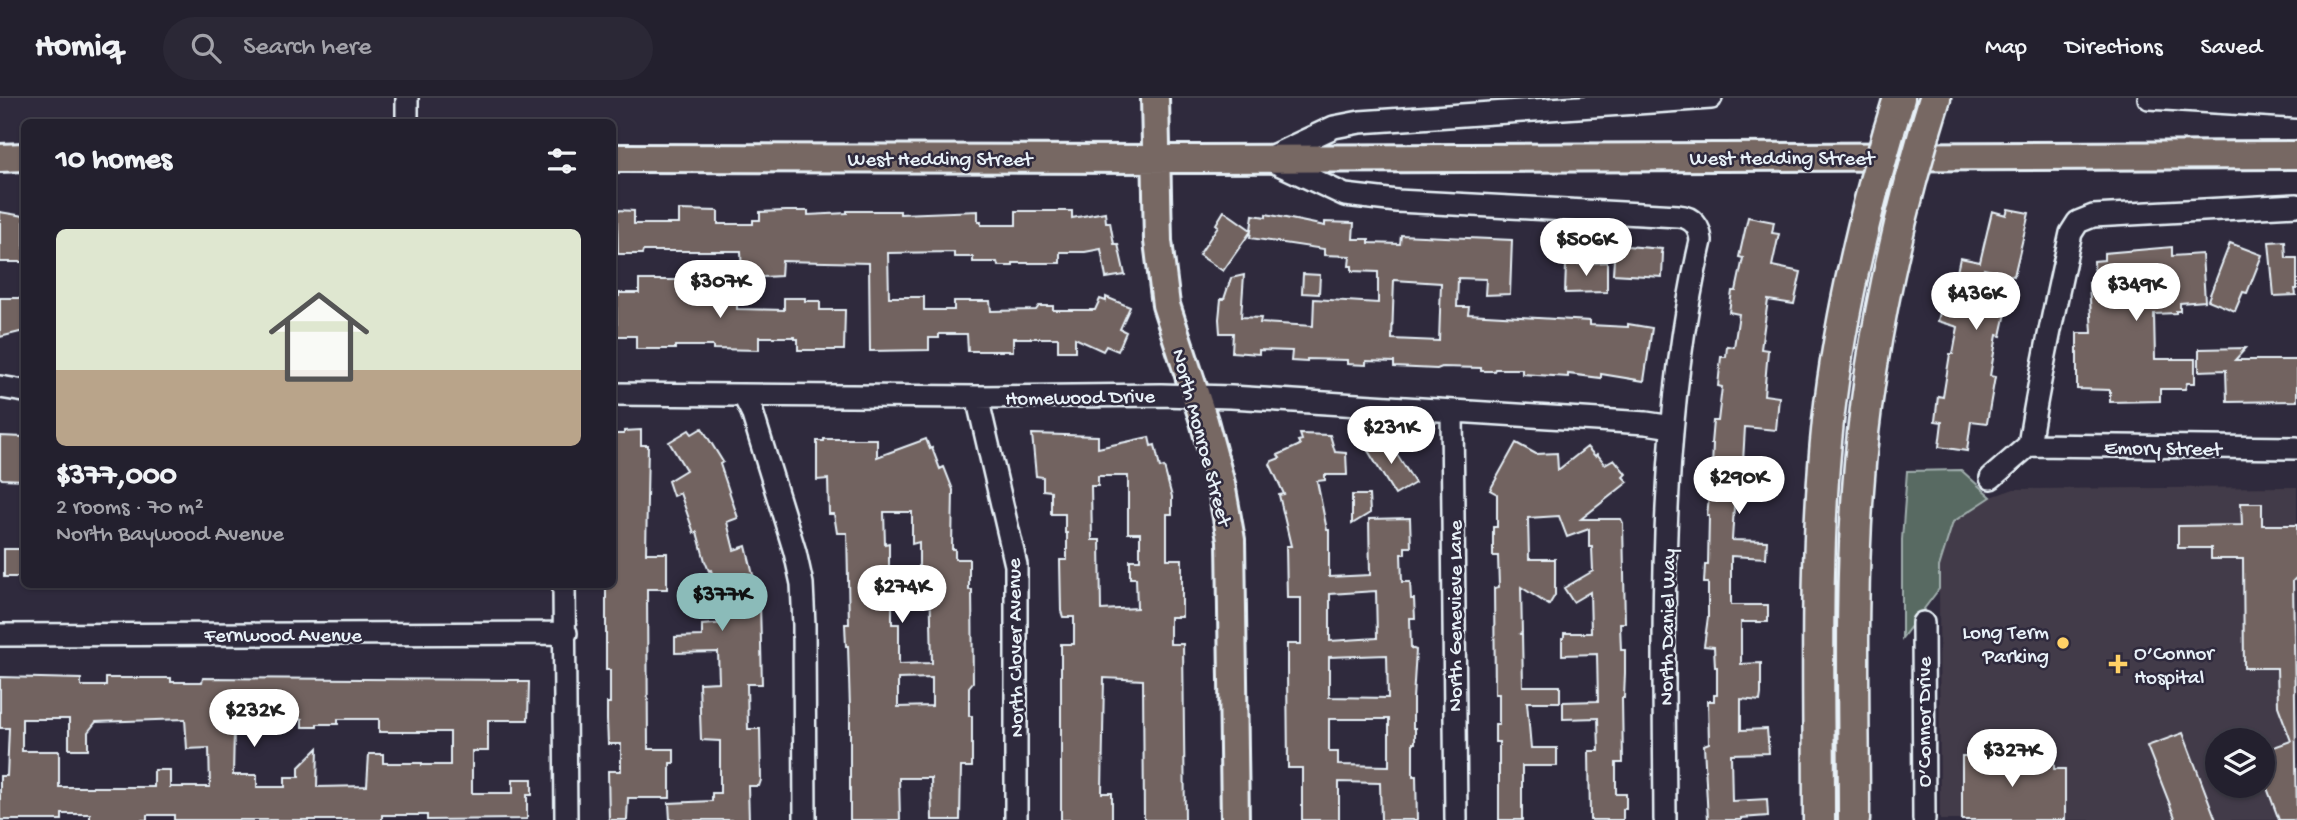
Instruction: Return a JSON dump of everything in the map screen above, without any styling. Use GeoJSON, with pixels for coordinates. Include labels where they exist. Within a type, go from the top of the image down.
{"type":"FeatureCollection","features":[{"type":"Feature","properties":{"kind":"highway"},"geometry":{"type":"LineString","coordinates":[[1819,820],[1819,590],[1828,423],[1837,349],[1849,284],[1899,98]]}},
{"type":"Feature","properties":{"kind":"highway"},"geometry":{"type":"LineString","coordinates":[[1854,820],[1854,592],[1864,419],[1882,303],[1911,181],[1935,98]]}},
{"type":"Feature","properties":{"kind":"main road","name":"North Monroe Street"},"geometry":{"type":"LineString","coordinates":[[1155,98],[1158,241],[1166,305],[1220,484],[1231,540],[1235,820]]}},
{"type":"Feature","properties":{"kind":"main road","name":"West Hedding Street"},"geometry":{"type":"LineString","coordinates":[[616,158],[1267,159],[2297,155]]}},
{"type":"Feature","properties":{"kind":"main road"},"geometry":{"type":"LineString","coordinates":[[0,158],[21,157]]}},
{"type":"Feature","properties":{"kind":"street"},"geometry":{"type":"LineString","coordinates":[[407,98],[407,119]]}},
{"type":"Feature","properties":{"kind":"street","name":"West Hedding Street"},"geometry":{"type":"LineString","coordinates":[[1267,159],[1334,127],[1360,122],[1712,98]]}},
{"type":"Feature","properties":{"kind":"street"},"geometry":{"type":"LineString","coordinates":[[2150,98],[2297,107]]}},
{"type":"Feature","properties":{"kind":"street","name":"West Hedding Street"},"geometry":{"type":"LineString","coordinates":[[1267,159],[1345,195],[1396,201],[1684,216],[1698,227]]}},
{"type":"Feature","properties":{"kind":"street"},"geometry":{"type":"LineString","coordinates":[[1991,478],[2029,445],[2040,377],[2071,233],[2077,222],[2093,216],[2297,205]]}},
{"type":"Feature","properties":{"kind":"street","name":"North Daniel Way"},"geometry":{"type":"LineString","coordinates":[[1665,820],[1664,584],[1672,427],[1683,338],[1702,241],[1698,227]]}},
{"type":"Feature","properties":{"kind":"street"},"geometry":{"type":"LineString","coordinates":[[0,387],[21,390]]}},
{"type":"Feature","properties":{"kind":"street","name":"Homewood Drive"},"geometry":{"type":"LineString","coordinates":[[616,394],[976,397],[1158,395],[1646,423],[1672,427]]}},
{"type":"Feature","properties":{"kind":"street"},"geometry":{"type":"LineString","coordinates":[[744,396],[752,412],[795,552],[802,584],[805,820]]}},
{"type":"Feature","properties":{"kind":"street","name":"North Clover Avenue"},"geometry":{"type":"LineString","coordinates":[[976,397],[1016,565],[1016,820]]}},
{"type":"Feature","properties":{"kind":"street","name":"North Genevieve Lane"},"geometry":{"type":"LineString","coordinates":[[1452,411],[1456,820]]}},
{"type":"Feature","properties":{"kind":"street","name":"Emory Street"},"geometry":{"type":"LineString","coordinates":[[2029,445],[2297,448]]}},
{"type":"Feature","properties":{"kind":"street"},"geometry":{"type":"LineString","coordinates":[[564,588],[566,820]]}},
{"type":"Feature","properties":{"kind":"street","name":"O’Connor Drive"},"geometry":{"type":"LineString","coordinates":[[1923,623],[1924,820]]}},
{"type":"Feature","properties":{"kind":"street","name":"Fernwood Avenue"},"geometry":{"type":"LineString","coordinates":[[0,635],[566,633]]}},
{"type":"Feature","properties":{"kind":"shaded area","name":"O’Connor Hospital"},"geometry":{"type":"Polygon","coordinates":[[[2297,487],[2297,820],[1940,820],[1939,567],[1953,522],[1991,497],[2014,489],[2297,487]]]}},
{"type":"Feature","properties":{"kind":"green space"},"geometry":{"type":"Polygon","coordinates":[[[1961,470],[1991,497],[1953,522],[1939,567],[1939,589],[1902,638],[1902,540],[1907,471],[1961,470]]]}},
{"type":"Feature","properties":{"kind":"building"},"geometry":{"type":"Polygon","coordinates":[[[2008,209],[2029,213],[2014,276],[1984,269],[1978,299],[1986,309],[2006,313],[2001,336],[1997,335],[1990,376],[1995,377],[1987,423],[1971,421],[1967,451],[1939,447],[1942,422],[1935,421],[1938,396],[1943,397],[1950,354],[1953,354],[1958,327],[1938,321],[1942,304],[1950,305],[1960,258],[1980,262],[1992,211],[2006,215],[2008,209]]]}},
{"type":"Feature","properties":{"kind":"building"},"geometry":{"type":"Polygon","coordinates":[[[617,210],[634,211],[634,224],[679,224],[679,210],[718,211],[718,224],[753,224],[753,220],[760,220],[760,212],[786,211],[808,211],[808,215],[847,211],[900,211],[900,214],[978,211],[978,222],[981,222],[981,225],[1016,225],[1016,211],[1072,211],[1072,218],[1105,212],[1106,222],[1110,222],[1114,244],[1118,244],[1125,275],[1106,278],[1101,249],[1060,252],[1060,263],[1013,263],[1013,266],[998,266],[997,262],[973,262],[973,257],[954,257],[954,252],[888,253],[889,297],[924,297],[924,310],[954,310],[954,301],[990,301],[991,311],[1036,310],[1039,306],[1053,306],[1053,310],[1095,310],[1100,299],[1106,301],[1106,297],[1130,307],[1120,329],[1126,332],[1118,351],[1106,346],[1103,351],[1075,338],[1075,351],[1058,351],[1058,338],[1013,338],[1013,351],[968,351],[967,334],[939,334],[939,338],[929,338],[929,350],[870,351],[869,263],[782,261],[781,276],[742,278],[741,251],[643,251],[642,254],[618,254],[617,210]]]}},
{"type":"Feature","properties":{"kind":"building"},"geometry":{"type":"Polygon","coordinates":[[[1224,211],[1251,230],[1253,215],[1266,217],[1266,214],[1325,226],[1325,222],[1354,223],[1353,239],[1369,239],[1369,243],[1400,244],[1401,235],[1512,240],[1510,294],[1485,295],[1486,279],[1458,278],[1457,307],[1469,307],[1468,314],[1590,321],[1590,325],[1628,327],[1628,324],[1652,328],[1644,381],[1601,374],[1601,378],[1568,374],[1568,377],[1522,374],[1522,369],[1481,371],[1481,368],[1394,367],[1394,362],[1366,361],[1366,365],[1347,364],[1347,360],[1291,361],[1292,351],[1259,350],[1259,354],[1232,352],[1233,333],[1220,333],[1219,319],[1221,299],[1224,299],[1231,278],[1244,275],[1241,317],[1261,318],[1260,323],[1313,326],[1314,299],[1378,303],[1378,272],[1352,271],[1352,266],[1349,266],[1350,256],[1324,255],[1324,249],[1250,238],[1251,231],[1223,271],[1199,255],[1218,226],[1216,224],[1224,211]],[[1394,280],[1392,339],[1439,341],[1441,283],[1394,280]]]}},
{"type":"Feature","properties":{"kind":"building"},"geometry":{"type":"Polygon","coordinates":[[[0,212],[21,216],[21,262],[0,262],[0,212]]]}},
{"type":"Feature","properties":{"kind":"building"},"geometry":{"type":"Polygon","coordinates":[[[1748,217],[1774,222],[1772,233],[1779,234],[1772,266],[1801,272],[1794,304],[1768,300],[1761,349],[1768,350],[1764,395],[1779,397],[1776,430],[1745,427],[1743,462],[1747,462],[1746,476],[1767,477],[1765,494],[1735,491],[1732,540],[1767,541],[1766,558],[1731,556],[1731,605],[1768,605],[1768,622],[1741,622],[1741,664],[1761,663],[1761,694],[1760,701],[1741,699],[1741,730],[1767,729],[1769,753],[1731,754],[1732,801],[1767,799],[1768,816],[1741,820],[1708,820],[1704,745],[1709,743],[1708,701],[1714,701],[1714,695],[1717,695],[1714,647],[1704,646],[1708,617],[1708,583],[1704,583],[1705,565],[1708,565],[1707,516],[1712,468],[1711,444],[1713,421],[1718,421],[1722,387],[1718,386],[1721,357],[1726,357],[1727,346],[1734,347],[1739,314],[1729,312],[1732,291],[1736,291],[1743,258],[1739,257],[1748,217]]]}},
{"type":"Feature","properties":{"kind":"building"},"geometry":{"type":"Polygon","coordinates":[[[2285,241],[2286,258],[2297,258],[2296,295],[2274,296],[2269,242],[2285,241]]]}},
{"type":"Feature","properties":{"kind":"building"},"geometry":{"type":"Polygon","coordinates":[[[2230,243],[2262,255],[2247,293],[2243,292],[2235,311],[2208,300],[2230,243]]]}},
{"type":"Feature","properties":{"kind":"building"},"geometry":{"type":"Polygon","coordinates":[[[1615,245],[1662,249],[1662,277],[1613,274],[1615,245]]]}},
{"type":"Feature","properties":{"kind":"building"},"geometry":{"type":"Polygon","coordinates":[[[2172,247],[2172,256],[2202,254],[2205,301],[2180,303],[2180,311],[2176,313],[2154,314],[2155,359],[2195,359],[2195,383],[2187,383],[2185,389],[2160,389],[2160,401],[2110,402],[2110,390],[2077,389],[2077,333],[2092,333],[2089,283],[2095,283],[2094,261],[2104,260],[2104,253],[2172,247]]]}},
{"type":"Feature","properties":{"kind":"building"},"geometry":{"type":"Polygon","coordinates":[[[1607,262],[1607,292],[1565,293],[1566,265],[1607,262]]]}},
{"type":"Feature","properties":{"kind":"building"},"geometry":{"type":"Polygon","coordinates":[[[1303,274],[1320,275],[1319,294],[1302,293],[1303,274]]]}},
{"type":"Feature","properties":{"kind":"building"},"geometry":{"type":"Polygon","coordinates":[[[639,280],[697,283],[697,293],[737,293],[737,309],[784,310],[784,298],[820,301],[820,310],[845,310],[844,350],[798,350],[798,339],[794,337],[759,337],[759,350],[713,349],[713,346],[636,349],[636,336],[617,336],[616,296],[619,296],[619,293],[639,293],[639,280]]]}},
{"type":"Feature","properties":{"kind":"building"},"geometry":{"type":"Polygon","coordinates":[[[0,298],[21,298],[21,332],[0,337],[0,298]]]}},
{"type":"Feature","properties":{"kind":"building"},"geometry":{"type":"Polygon","coordinates":[[[2246,348],[2235,360],[2297,360],[2297,401],[2227,402],[2226,370],[2199,371],[2199,349],[2246,348]]]}},
{"type":"Feature","properties":{"kind":"building"},"geometry":{"type":"Polygon","coordinates":[[[702,428],[723,462],[720,464],[738,518],[727,522],[734,550],[746,546],[760,604],[762,684],[747,684],[748,729],[760,729],[761,780],[759,786],[748,786],[749,820],[670,820],[669,803],[712,801],[712,793],[720,793],[720,741],[701,740],[699,683],[719,682],[718,652],[675,653],[675,637],[702,636],[702,625],[726,623],[697,532],[694,533],[680,493],[673,496],[668,481],[686,470],[669,442],[689,430],[692,434],[702,428]]]}},
{"type":"Feature","properties":{"kind":"building"},"geometry":{"type":"Polygon","coordinates":[[[641,430],[641,445],[648,445],[646,553],[667,553],[667,589],[647,589],[648,749],[674,749],[674,763],[670,763],[670,798],[628,798],[627,820],[609,820],[608,771],[621,771],[621,744],[608,744],[607,703],[610,703],[610,670],[606,670],[606,588],[616,588],[616,434],[624,434],[624,431],[641,430]]]}},
{"type":"Feature","properties":{"kind":"building"},"geometry":{"type":"Polygon","coordinates":[[[1032,434],[1098,436],[1098,448],[1149,437],[1151,446],[1155,445],[1160,468],[1164,467],[1172,497],[1172,514],[1167,514],[1167,559],[1182,559],[1182,617],[1170,617],[1170,644],[1183,644],[1185,820],[1144,820],[1143,680],[1104,678],[1102,793],[1112,793],[1112,820],[1061,820],[1061,644],[1074,644],[1074,617],[1063,617],[1061,611],[1060,560],[1067,560],[1065,514],[1051,514],[1051,491],[1043,490],[1043,477],[1036,476],[1032,434]],[[1098,476],[1098,486],[1091,486],[1092,540],[1100,540],[1101,610],[1137,608],[1136,578],[1130,578],[1130,560],[1140,560],[1140,533],[1128,533],[1128,476],[1098,476]]]}},
{"type":"Feature","properties":{"kind":"building"},"geometry":{"type":"Polygon","coordinates":[[[1300,434],[1330,435],[1335,452],[1346,453],[1347,475],[1325,475],[1325,480],[1317,481],[1329,530],[1329,577],[1370,575],[1369,519],[1410,518],[1411,547],[1405,547],[1405,554],[1401,554],[1402,582],[1410,582],[1411,599],[1414,599],[1415,618],[1410,618],[1411,648],[1416,650],[1413,776],[1416,776],[1417,820],[1381,820],[1380,783],[1339,782],[1339,820],[1302,820],[1302,768],[1288,768],[1287,668],[1287,644],[1301,644],[1301,598],[1287,598],[1286,546],[1291,546],[1279,495],[1284,494],[1270,464],[1280,458],[1278,455],[1300,445],[1298,441],[1302,440],[1300,434]],[[1376,591],[1330,594],[1330,641],[1377,638],[1376,591]],[[1387,655],[1329,657],[1329,697],[1388,698],[1387,655]],[[1329,719],[1329,752],[1338,752],[1338,765],[1389,766],[1389,719],[1329,719]]]}},
{"type":"Feature","properties":{"kind":"building"},"geometry":{"type":"Polygon","coordinates":[[[0,436],[21,437],[21,480],[0,477],[0,436]]]}},
{"type":"Feature","properties":{"kind":"building"},"geometry":{"type":"Polygon","coordinates":[[[1386,437],[1415,483],[1395,495],[1367,449],[1386,437]]]}},
{"type":"Feature","properties":{"kind":"building"},"geometry":{"type":"Polygon","coordinates":[[[877,439],[877,457],[926,439],[940,469],[944,467],[953,490],[952,549],[955,549],[955,559],[969,559],[969,590],[972,590],[973,682],[969,687],[969,716],[972,716],[972,767],[961,767],[960,820],[932,820],[931,778],[899,778],[900,820],[850,820],[850,709],[845,624],[849,624],[847,533],[837,533],[834,514],[829,514],[828,479],[817,480],[817,441],[877,439]],[[884,512],[885,544],[889,543],[892,624],[899,624],[899,664],[932,663],[930,576],[919,574],[919,542],[912,544],[912,512],[884,512]],[[932,678],[898,679],[898,707],[932,706],[932,678]]]}},
{"type":"Feature","properties":{"kind":"building"},"geometry":{"type":"Polygon","coordinates":[[[1516,443],[1536,454],[1557,453],[1558,470],[1587,447],[1605,464],[1614,459],[1626,474],[1623,477],[1628,482],[1581,519],[1621,519],[1623,523],[1625,623],[1620,623],[1621,650],[1625,650],[1622,698],[1623,763],[1616,763],[1616,794],[1626,794],[1623,820],[1590,820],[1589,751],[1599,751],[1598,718],[1563,719],[1563,702],[1598,701],[1597,654],[1562,655],[1564,633],[1591,633],[1590,592],[1573,602],[1564,588],[1593,571],[1589,529],[1567,537],[1559,516],[1528,518],[1529,559],[1555,559],[1555,595],[1549,605],[1521,587],[1522,633],[1519,634],[1522,634],[1523,686],[1560,686],[1560,702],[1527,702],[1531,748],[1557,748],[1557,766],[1522,766],[1522,820],[1499,820],[1499,742],[1495,742],[1495,724],[1499,724],[1499,694],[1495,694],[1494,588],[1499,587],[1498,556],[1493,556],[1493,527],[1497,527],[1497,494],[1490,490],[1516,443]]]}},
{"type":"Feature","properties":{"kind":"building"},"geometry":{"type":"Polygon","coordinates":[[[1352,495],[1369,495],[1370,513],[1352,524],[1352,495]]]}},
{"type":"Feature","properties":{"kind":"building"},"geometry":{"type":"Polygon","coordinates":[[[2241,503],[2262,503],[2262,525],[2297,525],[2297,577],[2293,581],[2297,820],[2279,820],[2271,798],[2275,798],[2275,747],[2291,741],[2278,706],[2277,668],[2244,668],[2243,559],[2211,559],[2211,548],[2178,548],[2178,526],[2242,525],[2241,503]]]}},
{"type":"Feature","properties":{"kind":"building"},"geometry":{"type":"Polygon","coordinates":[[[4,549],[21,549],[21,577],[4,577],[4,549]]]}},
{"type":"Feature","properties":{"kind":"building"},"geometry":{"type":"Polygon","coordinates":[[[0,677],[81,679],[81,686],[106,686],[106,678],[171,678],[171,682],[202,682],[203,678],[519,680],[529,682],[528,720],[488,720],[488,751],[472,751],[472,793],[513,793],[513,779],[532,779],[532,795],[527,795],[527,819],[427,820],[427,815],[382,815],[382,820],[174,820],[174,815],[147,815],[147,820],[90,820],[90,814],[62,814],[62,820],[0,820],[0,776],[7,776],[9,728],[0,728],[0,677]],[[22,719],[22,751],[59,751],[59,787],[154,787],[154,770],[170,770],[170,787],[210,787],[209,748],[187,749],[185,719],[96,722],[88,732],[88,749],[69,749],[69,719],[22,719]],[[274,719],[274,730],[234,730],[233,775],[257,775],[257,787],[285,787],[285,777],[299,777],[299,767],[318,748],[317,787],[367,786],[369,754],[383,754],[383,763],[450,765],[450,732],[379,732],[379,719],[338,719],[338,724],[302,727],[302,719],[274,719]]]}},
{"type":"Feature","properties":{"kind":"building"},"geometry":{"type":"Polygon","coordinates":[[[2183,733],[2205,791],[2205,798],[2208,798],[2216,820],[2176,820],[2147,746],[2183,733]]]}},
{"type":"Feature","properties":{"kind":"building"},"geometry":{"type":"Polygon","coordinates":[[[1962,756],[2054,756],[2054,769],[2065,769],[2065,820],[1962,820],[1962,756]]]}},
{"type":"Feature","properties":{"kind":"place","name":"Long Term Parking"},"geometry":{"type":"Point","coordinates":[2063,643]}},
{"type":"Feature","properties":{"kind":"place","name":"O’Connor Hospital"},"geometry":{"type":"Point","coordinates":[2118,664]}}]}
